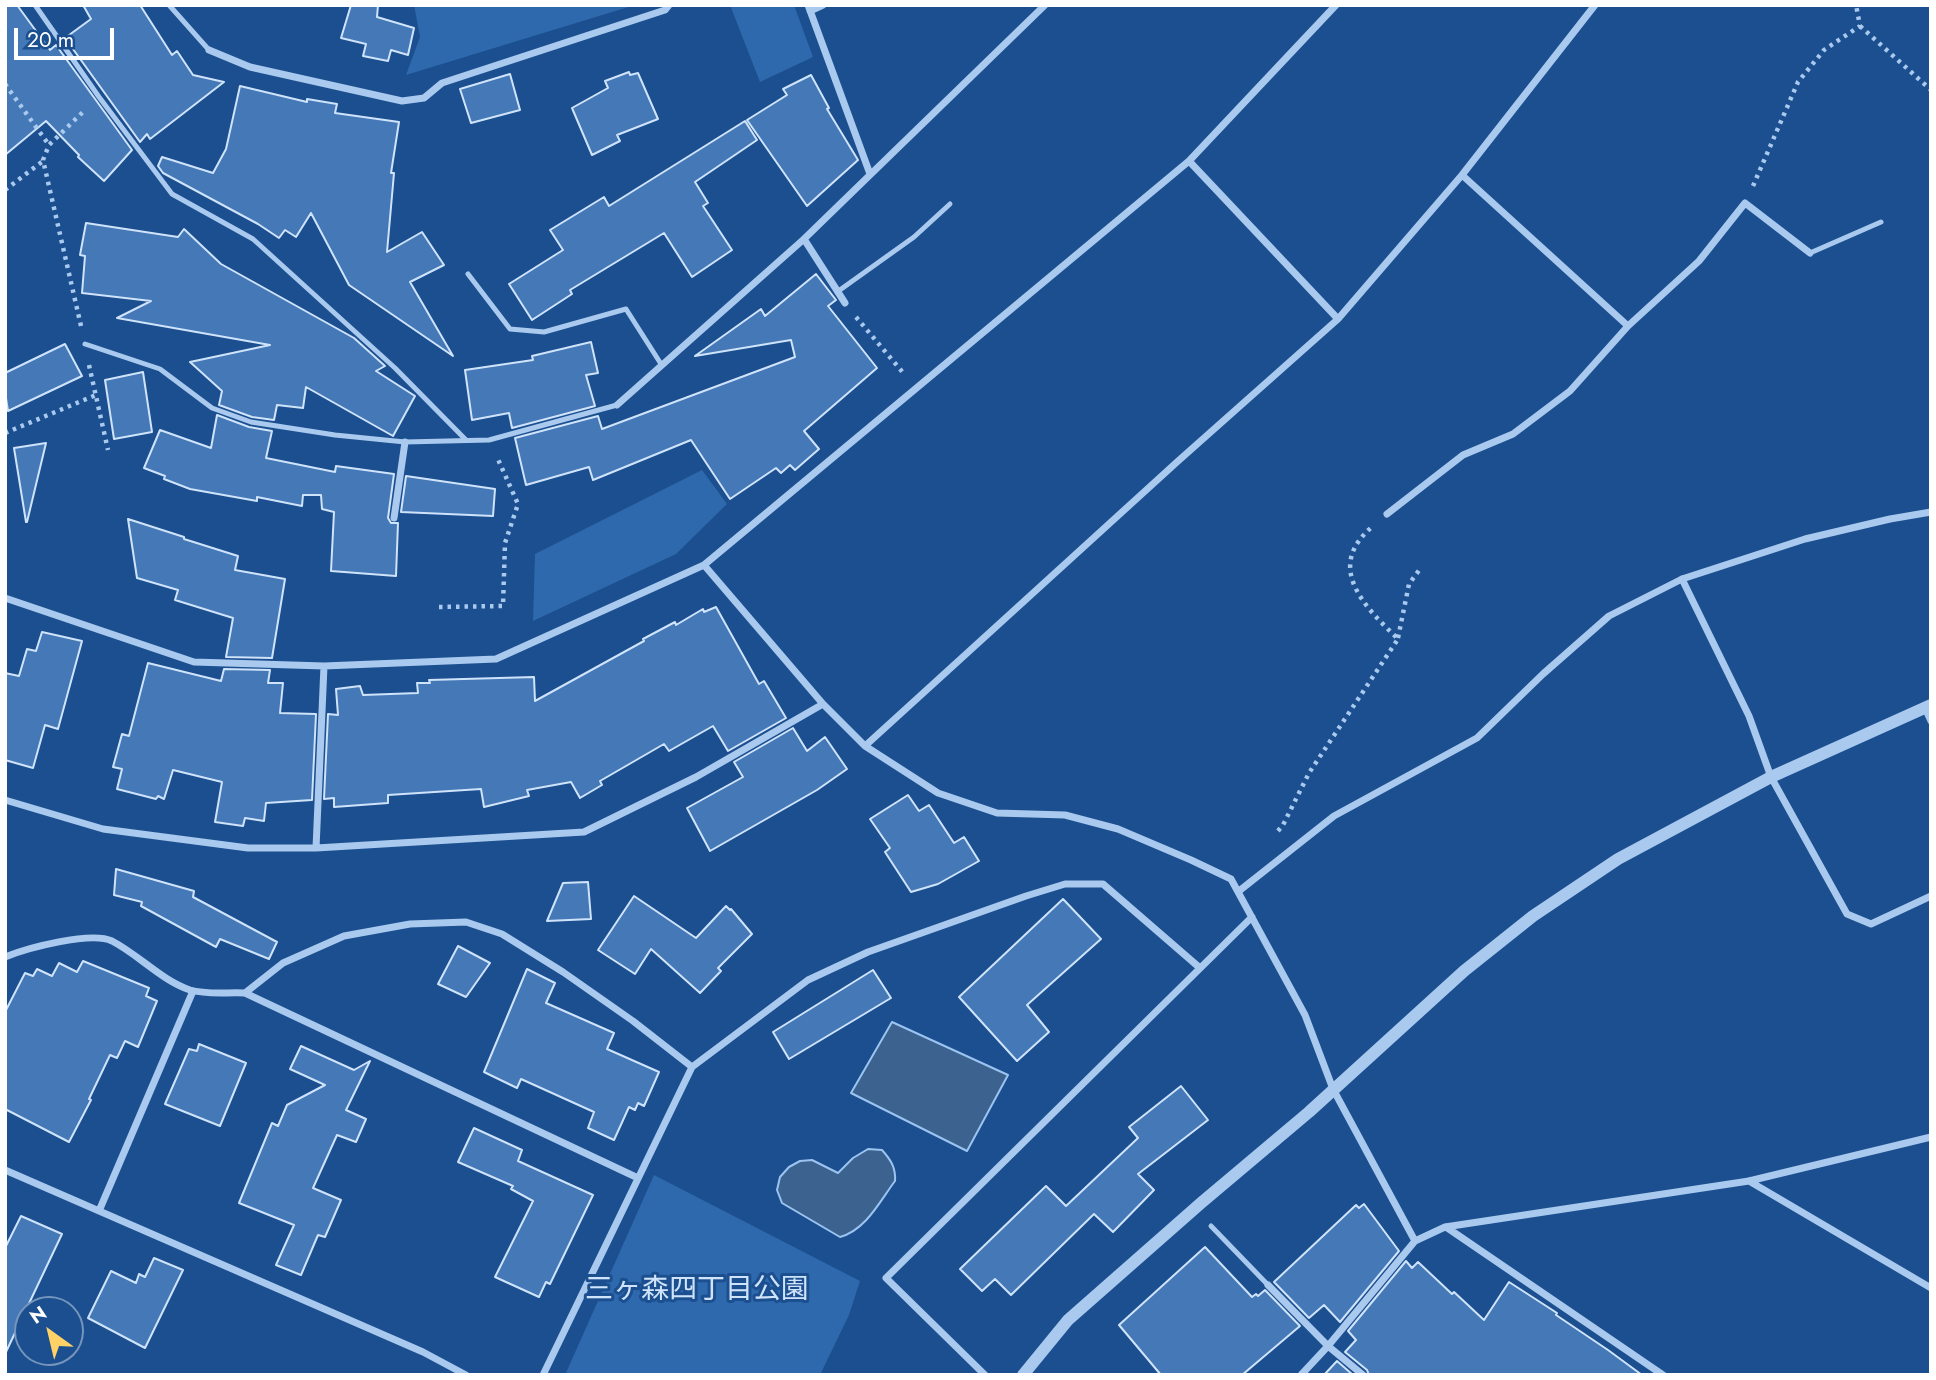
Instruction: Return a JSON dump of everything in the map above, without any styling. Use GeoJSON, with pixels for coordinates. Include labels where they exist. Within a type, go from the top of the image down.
{"type":"FeatureCollection","features":[{"type":"Feature","properties":{"kind":"street"},"geometry":{"type":"LineString","coordinates":[[209,50],[250,66],[402,102],[424,98],[442,83],[665,10],[669,5]]}},
{"type":"Feature","properties":{"kind":"street"},"geometry":{"type":"LineString","coordinates":[[823,5],[809,8],[870,174]]}},
{"type":"Feature","properties":{"kind":"street"},"geometry":{"type":"LineString","coordinates":[[617,405],[804,239],[1045,5]]}},
{"type":"Feature","properties":{"kind":"street"},"geometry":{"type":"LineString","coordinates":[[5,598],[194,662],[324,666],[496,659],[704,565],[1189,161],[1336,5]]}},
{"type":"Feature","properties":{"kind":"street"},"geometry":{"type":"LineString","coordinates":[[865,746],[1338,319],[1462,175],[1595,5]]}},
{"type":"Feature","properties":{"kind":"street"},"geometry":{"type":"LineString","coordinates":[[1189,161],[1338,319]]}},
{"type":"Feature","properties":{"kind":"street"},"geometry":{"type":"LineString","coordinates":[[1462,175],[1628,326]]}},
{"type":"Feature","properties":{"kind":"street"},"geometry":{"type":"LineString","coordinates":[[1387,514],[1463,455],[1513,434],[1570,391],[1628,326],[1699,261],[1745,203],[1810,253]]}},
{"type":"Feature","properties":{"kind":"street"},"geometry":{"type":"LineString","coordinates":[[804,239],[845,303]]}},
{"type":"Feature","properties":{"kind":"street"},"geometry":{"type":"LineString","coordinates":[[394,518],[405,442]]}},
{"type":"Feature","properties":{"kind":"street"},"geometry":{"type":"LineString","coordinates":[[1238,891],[1334,816],[1477,738],[1543,674],[1609,616],[1682,579],[1805,539],[1931,512]]}},
{"type":"Feature","properties":{"kind":"street"},"geometry":{"type":"LineString","coordinates":[[704,565],[822,704],[865,746],[938,793],[997,813],[1065,815],[1118,830],[1231,879],[1305,1015],[1333,1089],[1415,1241]]}},
{"type":"Feature","properties":{"kind":"street"},"geometry":{"type":"LineString","coordinates":[[1682,579],[1749,716],[1771,777],[1847,914],[1871,925],[1931,896]]}},
{"type":"Feature","properties":{"kind":"street"},"geometry":{"type":"LineString","coordinates":[[316,848],[324,666]]}},
{"type":"Feature","properties":{"kind":"street"},"geometry":{"type":"LineString","coordinates":[[5,800],[103,829],[248,848],[316,848],[584,832],[696,777],[822,704]]}},
{"type":"Feature","properties":{"kind":"street"},"geometry":{"type":"LineString","coordinates":[[1023,1375],[1068,1320],[1200,1203],[1309,1112],[1464,971],[1533,916],[1618,859],[1771,777],[1928,707],[1931,720]]}},
{"type":"Feature","properties":{"kind":"street"},"geometry":{"type":"LineString","coordinates":[[543,1375],[692,1066],[808,980],[868,952],[1065,884],[1103,884],[1200,968]]}},
{"type":"Feature","properties":{"kind":"street"},"geometry":{"type":"LineString","coordinates":[[985,1375],[886,1278],[1252,917]]}},
{"type":"Feature","properties":{"kind":"street"},"geometry":{"type":"LineString","coordinates":[[245,993],[282,963],[344,936],[410,924],[466,922],[502,934],[563,972],[692,1066]]}},
{"type":"Feature","properties":{"kind":"street"},"geometry":{"type":"LineString","coordinates":[[5,957],[27,948],[78,939],[109,940],[174,983],[193,991],[245,993],[638,1178]]}},
{"type":"Feature","properties":{"kind":"street"},"geometry":{"type":"LineString","coordinates":[[99,1211],[193,991]]}},
{"type":"Feature","properties":{"kind":"street"},"geometry":{"type":"LineString","coordinates":[[1301,1375],[1415,1241],[1446,1227],[1749,1181],[1931,1136]]}},
{"type":"Feature","properties":{"kind":"street"},"geometry":{"type":"LineString","coordinates":[[5,1170],[423,1352],[466,1375]]}},
{"type":"Feature","properties":{"kind":"street"},"geometry":{"type":"LineString","coordinates":[[1749,1181],[1931,1288]]}},
{"type":"Feature","properties":{"kind":"street"},"geometry":{"type":"LineString","coordinates":[[1446,1227],[1663,1375]]}},
{"type":"Feature","properties":{"kind":"street"},"geometry":{"type":"LineString","coordinates":[[1268,1285],[1328,1346],[1363,1375]]}},
{"type":"Feature","properties":{"kind":"lane"},"geometry":{"type":"LineString","coordinates":[[35,5],[99,97],[172,194],[253,239],[395,368],[466,440]]}},
{"type":"Feature","properties":{"kind":"lane"},"geometry":{"type":"LineString","coordinates":[[169,5],[209,50]]}},
{"type":"Feature","properties":{"kind":"lane"},"geometry":{"type":"LineString","coordinates":[[837,292],[914,237],[950,204]]}},
{"type":"Feature","properties":{"kind":"lane"},"geometry":{"type":"LineString","coordinates":[[1810,253],[1881,222]]}},
{"type":"Feature","properties":{"kind":"lane"},"geometry":{"type":"LineString","coordinates":[[468,274],[510,329],[544,332],[626,309],[661,364]]}},
{"type":"Feature","properties":{"kind":"lane"},"geometry":{"type":"LineString","coordinates":[[85,344],[160,369],[212,408],[251,422],[335,435],[405,442],[489,440],[617,405]]}},
{"type":"Feature","properties":{"kind":"lane"},"geometry":{"type":"LineString","coordinates":[[1211,1226],[1268,1285]]}},
{"type":"Feature","properties":{"kind":"path"},"geometry":{"type":"LineString","coordinates":[[1856,5],[1860,26],[1931,90]]}},
{"type":"Feature","properties":{"kind":"path"},"geometry":{"type":"LineString","coordinates":[[1745,203],[1798,82],[1824,50],[1860,26]]}},
{"type":"Feature","properties":{"kind":"path"},"geometry":{"type":"LineString","coordinates":[[5,84],[49,145]]}},
{"type":"Feature","properties":{"kind":"path"},"geometry":{"type":"LineString","coordinates":[[5,190],[43,160],[49,145],[99,97]]}},
{"type":"Feature","properties":{"kind":"path"},"geometry":{"type":"LineString","coordinates":[[43,160],[108,450]]}},
{"type":"Feature","properties":{"kind":"path"},"geometry":{"type":"LineString","coordinates":[[845,303],[916,389]]}},
{"type":"Feature","properties":{"kind":"path"},"geometry":{"type":"LineString","coordinates":[[5,433],[96,395]]}},
{"type":"Feature","properties":{"kind":"path"},"geometry":{"type":"LineString","coordinates":[[439,607],[503,606],[505,543],[517,504],[489,440]]}},
{"type":"Feature","properties":{"kind":"path"},"geometry":{"type":"LineString","coordinates":[[1387,514],[1361,536],[1350,560],[1352,582],[1370,612],[1398,639]]}},
{"type":"Feature","properties":{"kind":"path"},"geometry":{"type":"LineString","coordinates":[[1275,834],[1283,825],[1309,773],[1398,639],[1409,584],[1420,569]]}},
{"type":"Feature","properties":{"kind":"green space"},"geometry":{"type":"Polygon","coordinates":[[[414,5],[635,5],[406,75],[420,37],[414,5]]]}},
{"type":"Feature","properties":{"kind":"green space"},"geometry":{"type":"Polygon","coordinates":[[[730,5],[794,5],[813,57],[760,82],[730,5]]]}},
{"type":"Feature","properties":{"kind":"green space"},"geometry":{"type":"Polygon","coordinates":[[[702,470],[727,504],[676,554],[533,621],[535,554],[702,470]]]}},
{"type":"Feature","properties":{"kind":"green space","name":"三ヶ森四丁目公園"},"geometry":{"type":"Polygon","coordinates":[[[654,1175],[860,1281],[849,1315],[820,1375],[565,1375],[654,1175]]]}},
{"type":"Feature","properties":{"kind":"shaded area"},"geometry":{"type":"Polygon","coordinates":[[[892,1022],[1008,1075],[967,1151],[851,1093],[892,1022]]]}},
{"type":"Feature","properties":{"kind":"shaded area"},"geometry":{"type":"Polygon","coordinates":[[[868,1149],[882,1150],[894,1168],[895,1181],[872,1214],[857,1228],[840,1237],[782,1203],[777,1190],[780,1177],[789,1167],[800,1161],[812,1160],[838,1173],[853,1158],[868,1149]]]}},
{"type":"Feature","properties":{"kind":"building"},"geometry":{"type":"Polygon","coordinates":[[[5,5],[17,5],[50,50],[56,45],[132,150],[104,181],[46,121],[5,155],[5,5]]]}},
{"type":"Feature","properties":{"kind":"building"},"geometry":{"type":"Polygon","coordinates":[[[83,5],[140,5],[172,55],[177,51],[193,75],[224,82],[150,139],[147,134],[140,142],[65,38],[91,19],[83,5]]]}},
{"type":"Feature","properties":{"kind":"building"},"geometry":{"type":"Polygon","coordinates":[[[351,5],[378,5],[377,17],[414,28],[408,55],[391,50],[388,61],[363,56],[366,44],[341,38],[351,5]]]}},
{"type":"Feature","properties":{"kind":"building"},"geometry":{"type":"Polygon","coordinates":[[[629,72],[630,75],[638,73],[658,119],[617,135],[620,141],[592,155],[572,108],[608,88],[605,81],[629,72]]]}},
{"type":"Feature","properties":{"kind":"building"},"geometry":{"type":"Polygon","coordinates":[[[510,74],[520,110],[471,123],[460,89],[510,74]]]}},
{"type":"Feature","properties":{"kind":"building"},"geometry":{"type":"Polygon","coordinates":[[[811,75],[829,108],[827,109],[858,160],[807,206],[747,120],[787,95],[783,89],[811,75]]]}},
{"type":"Feature","properties":{"kind":"building"},"geometry":{"type":"Polygon","coordinates":[[[240,86],[307,102],[307,99],[337,104],[335,113],[399,122],[391,173],[394,173],[387,252],[422,232],[444,265],[410,282],[453,356],[349,285],[311,213],[296,237],[285,230],[279,238],[163,173],[158,166],[162,157],[213,173],[226,149],[240,86]]]}},
{"type":"Feature","properties":{"kind":"building"},"geometry":{"type":"Polygon","coordinates":[[[745,121],[757,140],[695,182],[708,203],[703,206],[732,250],[692,277],[664,233],[570,290],[572,294],[532,320],[509,284],[563,250],[550,230],[604,197],[609,206],[745,121]]]}},
{"type":"Feature","properties":{"kind":"building"},"geometry":{"type":"Polygon","coordinates":[[[86,223],[178,237],[184,229],[221,264],[354,338],[385,366],[376,371],[415,396],[393,436],[306,387],[303,408],[277,405],[274,420],[252,417],[219,405],[222,391],[190,362],[270,345],[117,318],[151,301],[82,293],[85,256],[80,255],[86,223]]]}},
{"type":"Feature","properties":{"kind":"building"},"geometry":{"type":"Polygon","coordinates":[[[816,274],[836,300],[828,306],[877,368],[804,431],[819,449],[795,470],[790,465],[781,473],[776,468],[730,499],[691,440],[593,480],[589,467],[526,485],[515,438],[598,416],[602,429],[795,357],[791,340],[695,356],[761,309],[765,316],[816,274]]]}},
{"type":"Feature","properties":{"kind":"building"},"geometry":{"type":"Polygon","coordinates":[[[591,342],[598,373],[586,375],[595,406],[512,428],[509,413],[472,420],[465,370],[533,360],[532,356],[591,342]]]}},
{"type":"Feature","properties":{"kind":"building"},"geometry":{"type":"Polygon","coordinates":[[[65,344],[82,376],[8,411],[5,373],[65,344]]]}},
{"type":"Feature","properties":{"kind":"building"},"geometry":{"type":"Polygon","coordinates":[[[143,372],[152,432],[114,439],[105,380],[143,372]]]}},
{"type":"Feature","properties":{"kind":"building"},"geometry":{"type":"Polygon","coordinates":[[[217,415],[249,427],[272,431],[266,458],[335,472],[336,466],[394,474],[388,518],[391,523],[398,523],[396,576],[331,571],[334,512],[322,509],[321,495],[303,495],[302,506],[257,497],[257,501],[190,489],[144,468],[160,430],[211,448],[217,415]]]}},
{"type":"Feature","properties":{"kind":"building"},"geometry":{"type":"Polygon","coordinates":[[[46,443],[27,522],[26,522],[14,448],[46,443]]]}},
{"type":"Feature","properties":{"kind":"building"},"geometry":{"type":"Polygon","coordinates":[[[406,476],[495,489],[493,516],[401,512],[406,476]]]}},
{"type":"Feature","properties":{"kind":"building"},"geometry":{"type":"Polygon","coordinates":[[[128,519],[238,556],[235,570],[285,579],[272,658],[226,657],[233,618],[175,600],[178,590],[137,578],[128,519]]]}},
{"type":"Feature","properties":{"kind":"building"},"geometry":{"type":"Polygon","coordinates":[[[716,607],[759,684],[764,681],[786,718],[728,751],[713,726],[669,751],[664,744],[600,781],[602,785],[580,798],[571,782],[527,790],[529,796],[484,807],[481,789],[388,795],[388,803],[334,807],[334,798],[324,799],[328,714],[338,715],[336,689],[360,686],[363,695],[418,693],[417,683],[430,683],[429,680],[534,677],[535,701],[675,622],[676,625],[703,609],[704,612],[716,607]]]}},
{"type":"Feature","properties":{"kind":"building"},"geometry":{"type":"Polygon","coordinates":[[[42,632],[82,641],[58,729],[45,725],[33,768],[5,760],[5,673],[19,676],[27,649],[36,651],[42,632]]]}},
{"type":"Feature","properties":{"kind":"building"},"geometry":{"type":"Polygon","coordinates":[[[148,663],[221,681],[224,669],[270,670],[268,683],[283,683],[280,713],[316,714],[312,800],[266,803],[264,821],[245,818],[243,826],[215,822],[222,782],[173,770],[164,799],[117,789],[122,769],[113,767],[122,734],[129,736],[148,663]]]}},
{"type":"Feature","properties":{"kind":"building"},"geometry":{"type":"Polygon","coordinates":[[[793,728],[807,751],[825,737],[847,769],[817,790],[710,851],[687,808],[743,777],[734,762],[793,728]]]}},
{"type":"Feature","properties":{"kind":"building"},"geometry":{"type":"Polygon","coordinates":[[[908,795],[919,811],[929,805],[954,843],[964,837],[979,861],[938,884],[911,892],[885,852],[890,848],[870,819],[908,795]]]}},
{"type":"Feature","properties":{"kind":"building"},"geometry":{"type":"Polygon","coordinates":[[[116,869],[194,891],[193,897],[277,942],[269,959],[220,939],[216,947],[141,906],[142,902],[114,895],[116,869]]]}},
{"type":"Feature","properties":{"kind":"building"},"geometry":{"type":"Polygon","coordinates":[[[588,882],[591,919],[547,921],[563,883],[588,882]]]}},
{"type":"Feature","properties":{"kind":"building"},"geometry":{"type":"Polygon","coordinates":[[[634,896],[696,938],[726,906],[752,934],[718,968],[721,971],[700,993],[651,949],[635,974],[598,950],[634,896]]]}},
{"type":"Feature","properties":{"kind":"building"},"geometry":{"type":"Polygon","coordinates":[[[1063,899],[1101,939],[1027,1005],[1049,1032],[1017,1061],[959,997],[1063,899]]]}},
{"type":"Feature","properties":{"kind":"building"},"geometry":{"type":"Polygon","coordinates":[[[458,946],[490,963],[466,997],[438,984],[458,946]]]}},
{"type":"Feature","properties":{"kind":"building"},"geometry":{"type":"Polygon","coordinates":[[[83,961],[149,988],[146,996],[157,1001],[138,1047],[125,1041],[117,1058],[110,1055],[69,1142],[5,1109],[5,1012],[25,973],[33,976],[37,969],[52,976],[59,963],[77,972],[83,961]]]}},
{"type":"Feature","properties":{"kind":"building"},"geometry":{"type":"Polygon","coordinates":[[[527,969],[555,983],[546,1003],[614,1033],[607,1049],[659,1072],[644,1106],[638,1103],[635,1110],[629,1107],[614,1140],[588,1128],[594,1112],[521,1079],[517,1088],[484,1072],[527,969]]]}},
{"type":"Feature","properties":{"kind":"building"},"geometry":{"type":"Polygon","coordinates":[[[873,970],[891,998],[789,1059],[773,1032],[873,970]]]}},
{"type":"Feature","properties":{"kind":"building"},"geometry":{"type":"Polygon","coordinates":[[[199,1044],[246,1063],[220,1126],[165,1104],[189,1049],[197,1051],[199,1044]]]}},
{"type":"Feature","properties":{"kind":"building"},"geometry":{"type":"Polygon","coordinates":[[[301,1046],[354,1070],[370,1061],[346,1110],[366,1119],[356,1142],[337,1135],[313,1188],[341,1200],[325,1237],[318,1235],[301,1275],[276,1265],[294,1225],[239,1203],[272,1123],[278,1126],[287,1105],[325,1085],[290,1069],[301,1046]]]}},
{"type":"Feature","properties":{"kind":"building"},"geometry":{"type":"Polygon","coordinates":[[[1181,1086],[1208,1120],[1138,1174],[1154,1190],[1113,1232],[1094,1214],[1011,1295],[995,1279],[982,1291],[960,1269],[1046,1186],[1066,1206],[1138,1138],[1129,1127],[1181,1086]]]}},
{"type":"Feature","properties":{"kind":"building"},"geometry":{"type":"Polygon","coordinates":[[[474,1128],[522,1150],[518,1161],[593,1195],[550,1284],[546,1282],[539,1297],[495,1277],[533,1201],[511,1189],[513,1186],[458,1162],[474,1128]]]}},
{"type":"Feature","properties":{"kind":"building"},"geometry":{"type":"Polygon","coordinates":[[[1364,1204],[1399,1251],[1340,1322],[1324,1305],[1309,1318],[1274,1282],[1356,1205],[1359,1208],[1364,1204]]]}},
{"type":"Feature","properties":{"kind":"building"},"geometry":{"type":"Polygon","coordinates":[[[21,1216],[62,1234],[33,1296],[14,1296],[14,1335],[5,1354],[5,1248],[21,1216]]]}},
{"type":"Feature","properties":{"kind":"building"},"geometry":{"type":"Polygon","coordinates":[[[1205,1247],[1252,1297],[1265,1290],[1300,1326],[1242,1375],[1161,1375],[1119,1325],[1205,1247]]]}},
{"type":"Feature","properties":{"kind":"building"},"geometry":{"type":"Polygon","coordinates":[[[154,1258],[183,1270],[145,1348],[88,1318],[111,1271],[136,1283],[139,1274],[145,1277],[154,1258]]]}},
{"type":"Feature","properties":{"kind":"building"},"geometry":{"type":"Polygon","coordinates":[[[1406,1261],[1412,1268],[1418,1262],[1484,1320],[1509,1282],[1557,1313],[1556,1315],[1642,1375],[1369,1375],[1367,1370],[1345,1352],[1356,1340],[1348,1331],[1406,1261]]]}},
{"type":"Feature","properties":{"kind":"building"},"geometry":{"type":"Polygon","coordinates":[[[1337,1361],[1353,1375],[1324,1375],[1337,1361]]]}}]}
